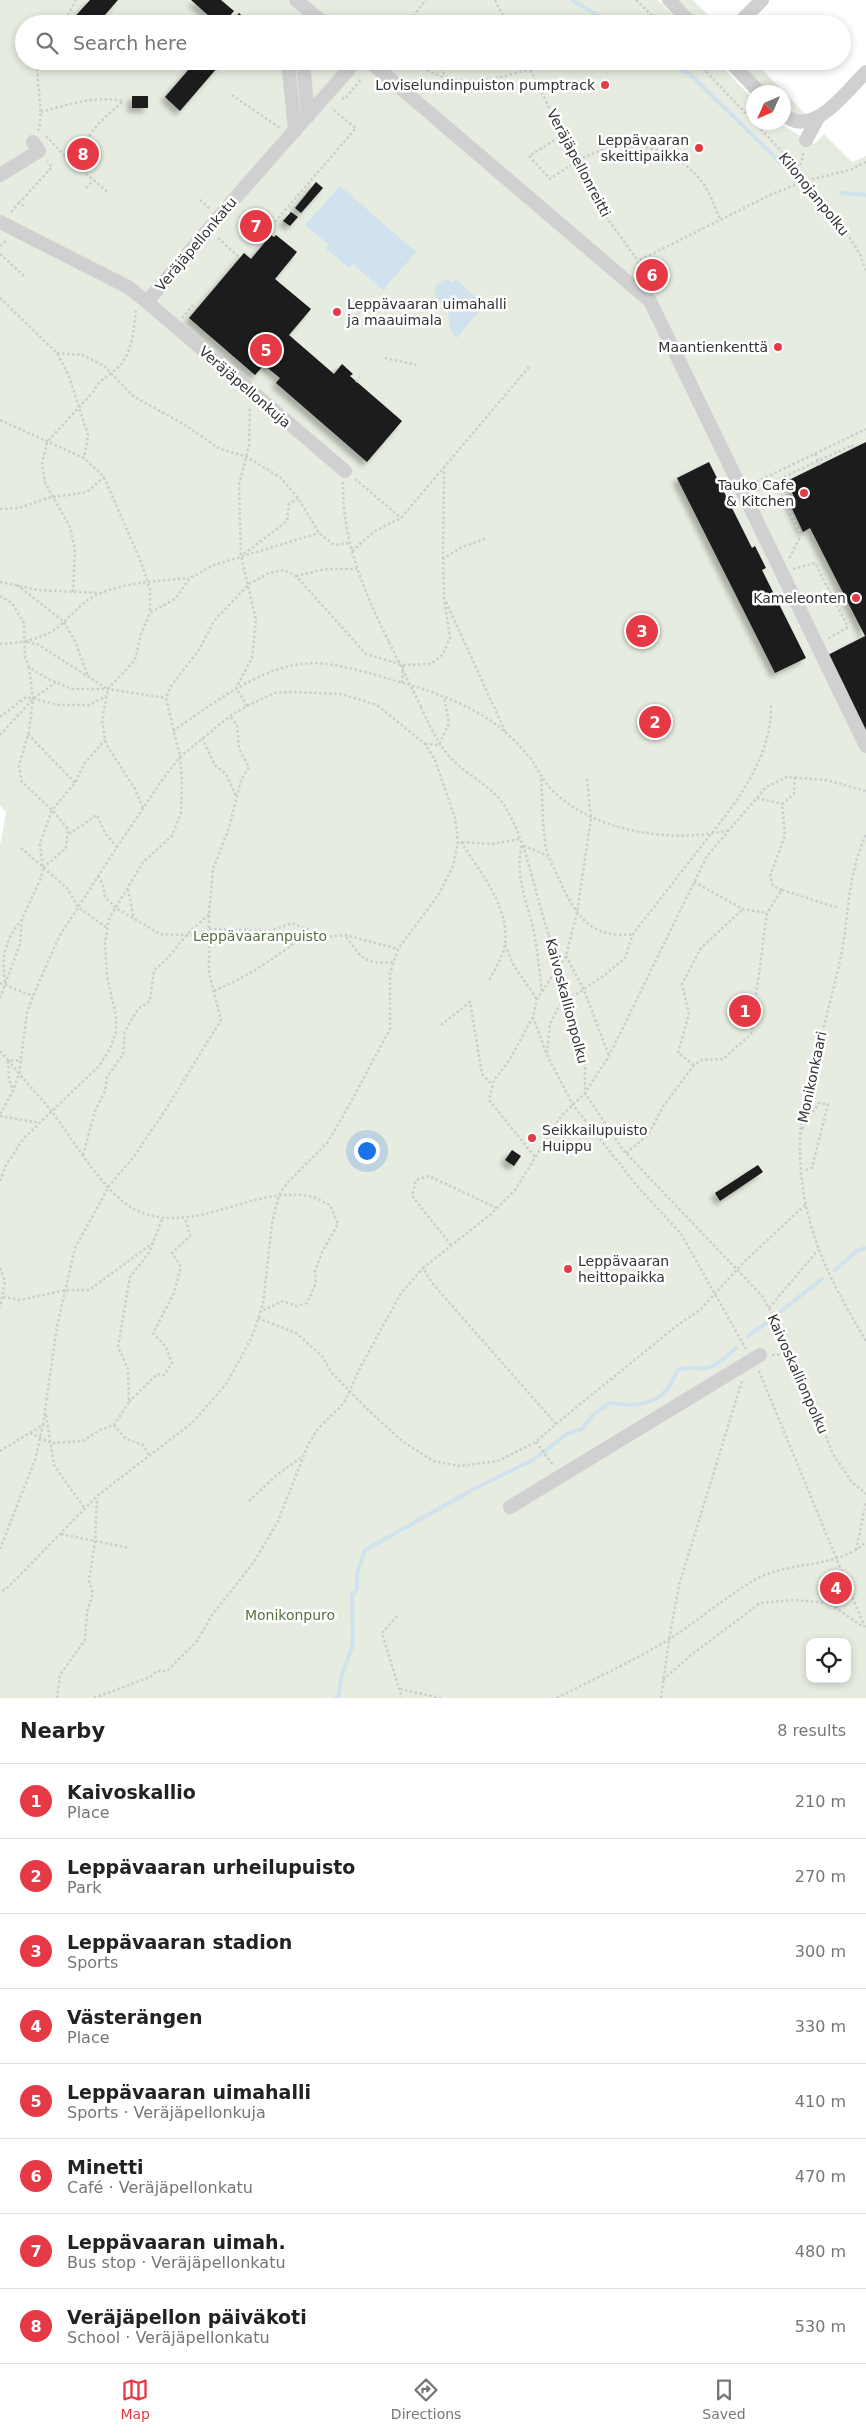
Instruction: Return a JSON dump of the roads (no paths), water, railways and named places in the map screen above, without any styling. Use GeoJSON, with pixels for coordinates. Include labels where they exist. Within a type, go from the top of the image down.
{"type":"FeatureCollection","features":[{"type":"Feature","properties":{"kind":"street"},"geometry":{"type":"LineString","coordinates":[[296,0],[312,15]]}},
{"type":"Feature","properties":{"kind":"street"},"geometry":{"type":"LineString","coordinates":[[669,0],[683,15]]}},
{"type":"Feature","properties":{"kind":"street"},"geometry":{"type":"LineString","coordinates":[[747,15],[762,0]]}},
{"type":"Feature","properties":{"kind":"street"},"geometry":{"type":"LineString","coordinates":[[288,70],[292,134]]}},
{"type":"Feature","properties":{"kind":"street"},"geometry":{"type":"LineString","coordinates":[[304,70],[308,116]]}},
{"type":"Feature","properties":{"kind":"street","name":"Veräjäpellonkatu"},"geometry":{"type":"LineString","coordinates":[[2,218],[128,287],[142,304],[349,70]]}},
{"type":"Feature","properties":{"kind":"street"},"geometry":{"type":"LineString","coordinates":[[380,70],[650,301],[866,746]]}},
{"type":"Feature","properties":{"kind":"street"},"geometry":{"type":"LineString","coordinates":[[738,70],[752,85]]}},
{"type":"Feature","properties":{"kind":"street"},"geometry":{"type":"LineString","coordinates":[[806,140],[818,118],[866,72]]}},
{"type":"Feature","properties":{"kind":"street"},"geometry":{"type":"LineString","coordinates":[[791,119],[804,122],[818,118]]}},
{"type":"Feature","properties":{"kind":"street"},"geometry":{"type":"LineString","coordinates":[[0,175],[37,141]]}},
{"type":"Feature","properties":{"kind":"street","name":"Veräjäpellonkuja"},"geometry":{"type":"LineString","coordinates":[[142,304],[345,471]]}},
{"type":"Feature","properties":{"kind":"street"},"geometry":{"type":"LineString","coordinates":[[510,1507],[753,1360]]}},
{"type":"Feature","properties":{"kind":"water"},"geometry":{"type":"Polygon","coordinates":[[[340,186],[416,252],[383,290],[353,264],[349,268],[326,249],[329,245],[305,225],[340,186]]]}},
{"type":"Feature","properties":{"kind":"water"},"geometry":{"type":"Polygon","coordinates":[[[445,279],[453,282],[456,279],[484,305],[457,338],[450,328],[448,311],[435,295],[436,285],[445,279]]]}},
{"type":"Feature","properties":{"kind":"waterway"},"geometry":{"type":"LineString","coordinates":[[572,0],[597,15]]}},
{"type":"Feature","properties":{"kind":"waterway"},"geometry":{"type":"LineString","coordinates":[[682,70],[693,77],[785,167]]}},
{"type":"Feature","properties":{"kind":"waterway"},"geometry":{"type":"LineString","coordinates":[[842,193],[866,195]]}},
{"type":"Feature","properties":{"kind":"waterway","name":"Monikonpuro"},"geometry":{"type":"LineString","coordinates":[[835,1270],[857,1251],[866,1248]]}},
{"type":"Feature","properties":{"kind":"waterway","name":"Monikonpuro"},"geometry":{"type":"LineString","coordinates":[[781,1311],[822,1279]]}},
{"type":"Feature","properties":{"kind":"waterway","name":"Monikonpuro"},"geometry":{"type":"LineString","coordinates":[[748,1336],[769,1321]]}},
{"type":"Feature","properties":{"kind":"waterway","name":"Monikonpuro"},"geometry":{"type":"LineString","coordinates":[[336,1698],[339,1695],[341,1678],[353,1644],[352,1595],[357,1589],[357,1574],[365,1550],[474,1489],[533,1460],[567,1434],[582,1429],[593,1415],[609,1403],[633,1405],[656,1399],[668,1388],[678,1370],[709,1367],[722,1360],[736,1348]]}},
{"type":"Feature","properties":{"kind":"place","name":"Loviselundinpuiston pumptrack"},"geometry":{"type":"Point","coordinates":[605,85]}},
{"type":"Feature","properties":{"kind":"place","name":"Leppävaaran skeittipaikka"},"geometry":{"type":"Point","coordinates":[699,148]}},
{"type":"Feature","properties":{"kind":"place","name":"Veräjäpellon päiväkoti"},"geometry":{"type":"Point","coordinates":[83,154]}},
{"type":"Feature","properties":{"kind":"place","name":"Leppävaaran uimah."},"geometry":{"type":"Point","coordinates":[256,226]}},
{"type":"Feature","properties":{"kind":"place","name":"Minetti"},"geometry":{"type":"Point","coordinates":[652,275]}},
{"type":"Feature","properties":{"kind":"place","name":"Leppävaaran uimahalli ja maauimala"},"geometry":{"type":"Point","coordinates":[337,312]}},
{"type":"Feature","properties":{"kind":"place","name":"Maantienkenttä"},"geometry":{"type":"Point","coordinates":[778,347]}},
{"type":"Feature","properties":{"kind":"place","name":"Leppävaaran uimahalli"},"geometry":{"type":"Point","coordinates":[266,350]}},
{"type":"Feature","properties":{"kind":"place","name":"Tauko Cafe & Kitchen"},"geometry":{"type":"Point","coordinates":[804,493]}},
{"type":"Feature","properties":{"kind":"place","name":"Kameleonten"},"geometry":{"type":"Point","coordinates":[856,598]}},
{"type":"Feature","properties":{"kind":"place","name":"Leppävaaran stadion"},"geometry":{"type":"Point","coordinates":[642,631]}},
{"type":"Feature","properties":{"kind":"place","name":"Leppävaaran urheilupuisto"},"geometry":{"type":"Point","coordinates":[655,722]}},
{"type":"Feature","properties":{"kind":"place","name":"Kaivoskallio"},"geometry":{"type":"Point","coordinates":[745,1011]}},
{"type":"Feature","properties":{"kind":"place","name":"Seikkailupuisto Huippu"},"geometry":{"type":"Point","coordinates":[532,1138]}},
{"type":"Feature","properties":{"kind":"place","name":"Leppävaaran heittopaikka"},"geometry":{"type":"Point","coordinates":[568,1269]}},
{"type":"Feature","properties":{"kind":"place","name":"Västerängen"},"geometry":{"type":"Point","coordinates":[836,1588]}},
{"type":"Feature","properties":{"kind":"park label","name":"Leppävaaranpuisto"},"geometry":{"type":"Point","coordinates":[260,936]}}]}
